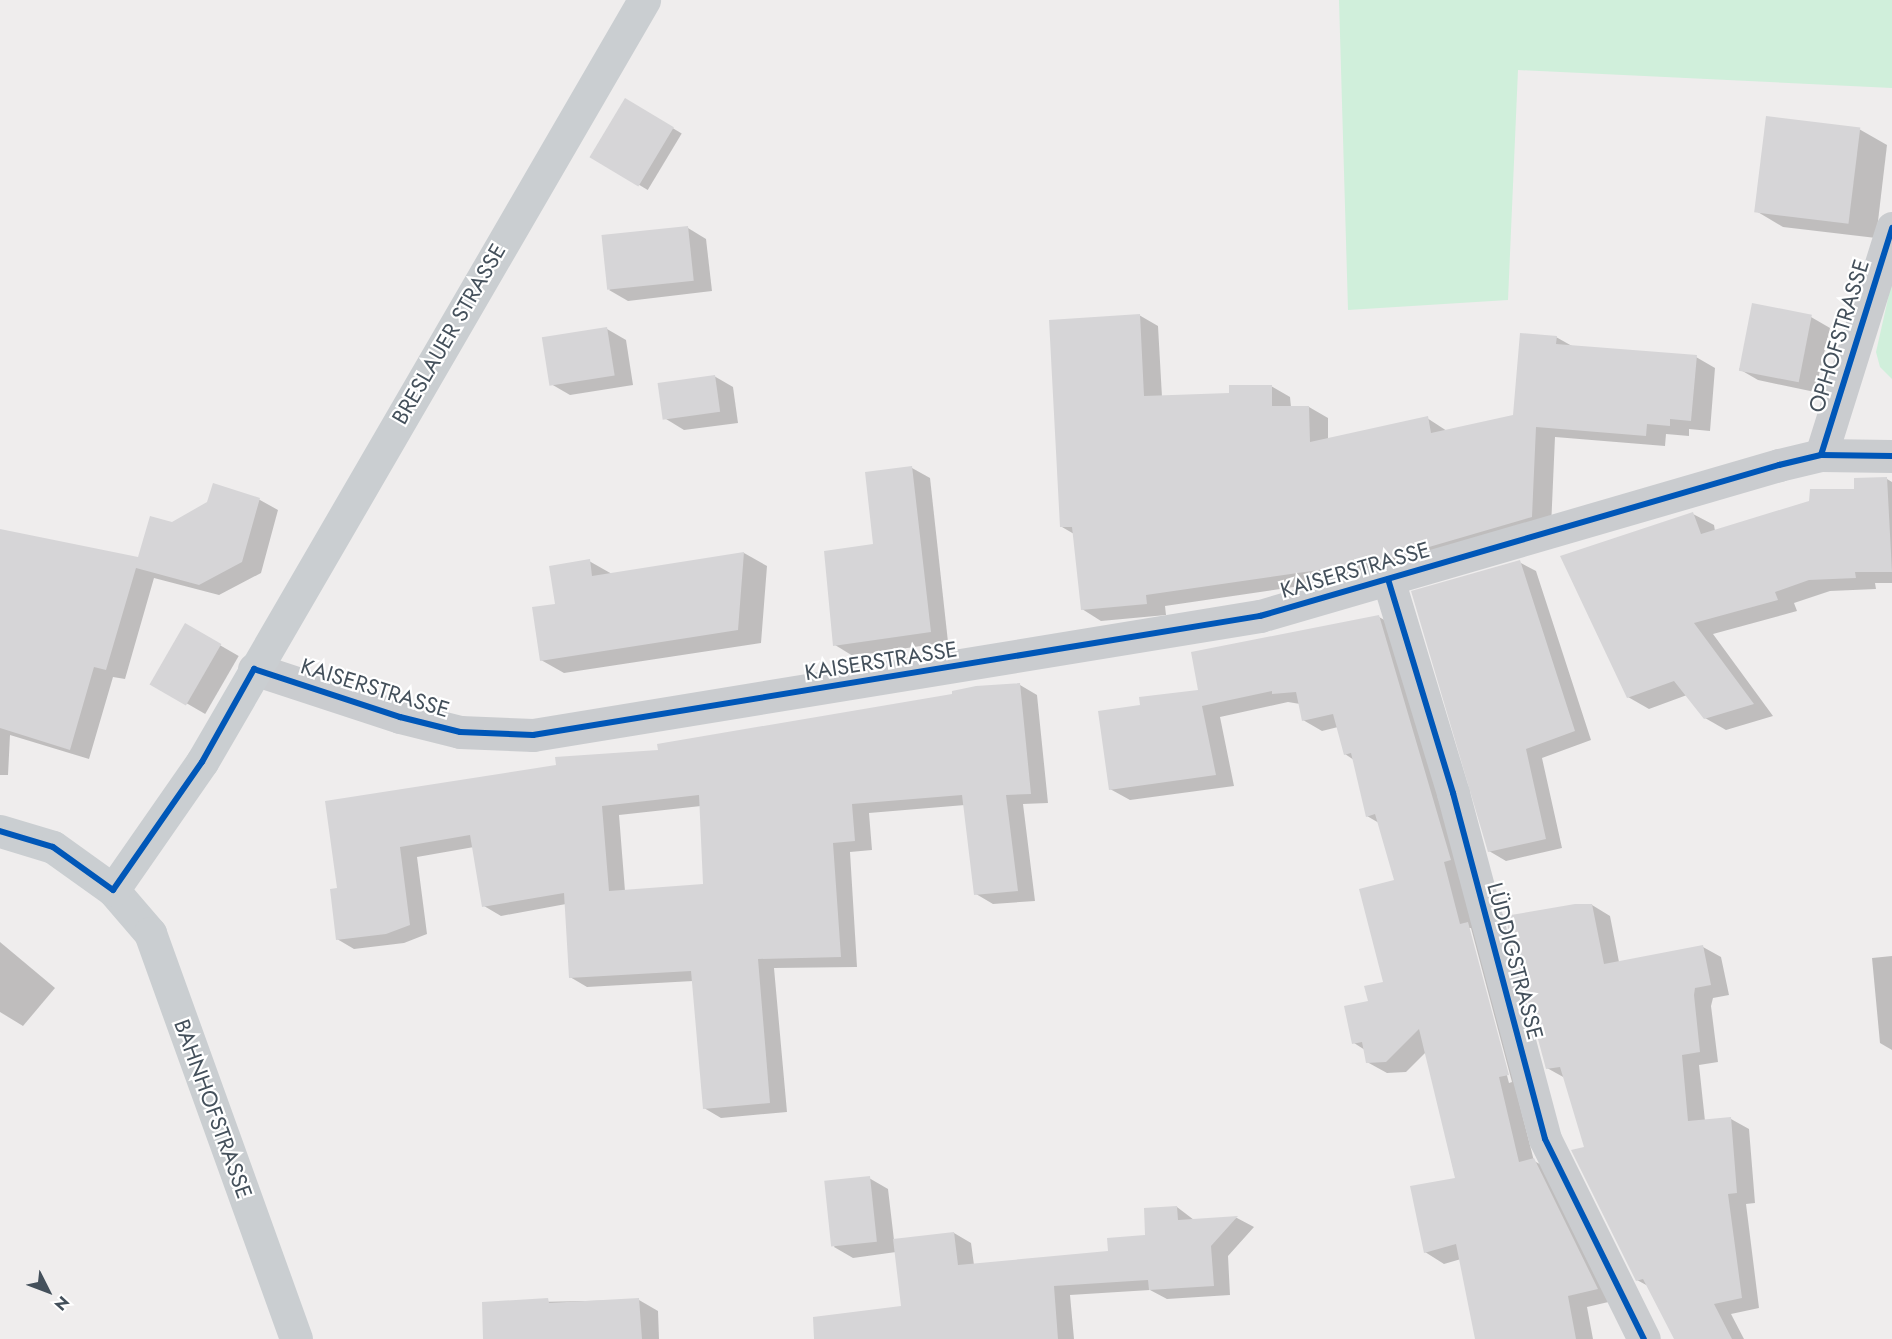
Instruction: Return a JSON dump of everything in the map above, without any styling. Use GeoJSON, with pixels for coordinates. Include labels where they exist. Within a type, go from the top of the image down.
{"type":"FeatureCollection","features":[{"type":"Feature","properties":{"kind":"street","name":"BRESLAUER STRASSE"},"geometry":{"type":"LineString","coordinates":[[254,669],[644,0]]}},
{"type":"Feature","properties":{"kind":"street","name":"OPHOFSTRASSE"},"geometry":{"type":"LineString","coordinates":[[1821,455],[1892,228]]}},
{"type":"Feature","properties":{"kind":"street","name":"KAISERSTRASSE"},"geometry":{"type":"LineString","coordinates":[[254,669],[400,717],[460,732],[533,735],[1260,616],[1821,455],[1892,456]]}},
{"type":"Feature","properties":{"kind":"street","name":"LÜDDIGSTRASSE"},"geometry":{"type":"LineString","coordinates":[[1388,579],[1453,793],[1545,1139],[1644,1339]]}},
{"type":"Feature","properties":{"kind":"street"},"geometry":{"type":"LineString","coordinates":[[0,831],[53,847],[113,890],[202,762],[254,669]]}},
{"type":"Feature","properties":{"kind":"street","name":"BAHNHOFSTRASSE"},"geometry":{"type":"LineString","coordinates":[[113,890],[150,933],[296,1339]]}},
{"type":"Feature","properties":{"kind":"green space"},"geometry":{"type":"Polygon","coordinates":[[[1339,0],[1892,0],[1892,88],[1518,70],[1508,300],[1348,310],[1339,0]]]}},
{"type":"Feature","properties":{"kind":"green space"},"geometry":{"type":"Polygon","coordinates":[[[1892,281],[1892,379],[1880,367],[1876,352],[1892,281]]]}},
{"type":"Feature","properties":{"kind":"building"},"geometry":{"type":"Polygon","coordinates":[[[625,98],[674,127],[638,187],[589,157],[625,98]]]}},
{"type":"Feature","properties":{"kind":"building"},"geometry":{"type":"Polygon","coordinates":[[[1766,116],[1860,128],[1848,224],[1754,212],[1766,116]]]}},
{"type":"Feature","properties":{"kind":"building"},"geometry":{"type":"Polygon","coordinates":[[[688,226],[694,281],[607,290],[601,235],[688,226]]]}},
{"type":"Feature","properties":{"kind":"building"},"geometry":{"type":"Polygon","coordinates":[[[1752,303],[1812,315],[1799,382],[1739,371],[1752,303]]]}},
{"type":"Feature","properties":{"kind":"building"},"geometry":{"type":"Polygon","coordinates":[[[1140,314],[1144,396],[1229,393],[1229,385],[1272,385],[1272,406],[1309,406],[1310,442],[1428,416],[1431,433],[1513,415],[1520,333],[1557,336],[1556,344],[1697,355],[1691,421],[1670,419],[1670,426],[1647,424],[1646,436],[1536,427],[1532,517],[1381,561],[1146,595],[1147,604],[1081,610],[1072,527],[1060,527],[1049,320],[1140,314]]]}},
{"type":"Feature","properties":{"kind":"building"},"geometry":{"type":"Polygon","coordinates":[[[607,327],[615,375],[549,386],[542,337],[607,327]]]}},
{"type":"Feature","properties":{"kind":"building"},"geometry":{"type":"Polygon","coordinates":[[[715,375],[720,412],[663,420],[658,383],[715,375]]]}},
{"type":"Feature","properties":{"kind":"building"},"geometry":{"type":"Polygon","coordinates":[[[912,466],[931,632],[833,646],[824,551],[873,544],[865,472],[912,466]]]}},
{"type":"Feature","properties":{"kind":"building"},"geometry":{"type":"Polygon","coordinates":[[[1887,477],[1892,572],[1855,572],[1856,578],[1809,580],[1775,592],[1778,600],[1694,623],[1754,704],[1704,719],[1674,681],[1627,698],[1560,556],[1693,512],[1701,534],[1809,501],[1810,489],[1854,489],[1854,478],[1887,477]]]}},
{"type":"Feature","properties":{"kind":"building"},"geometry":{"type":"Polygon","coordinates":[[[213,483],[260,498],[242,562],[199,585],[136,568],[106,670],[94,667],[70,750],[0,728],[0,529],[138,557],[150,516],[172,522],[207,502],[213,483]]]}},
{"type":"Feature","properties":{"kind":"building"},"geometry":{"type":"Polygon","coordinates":[[[744,552],[738,630],[540,661],[532,607],[555,604],[549,566],[590,559],[592,576],[744,552]]]}},
{"type":"Feature","properties":{"kind":"building"},"geometry":{"type":"Polygon","coordinates":[[[1520,560],[1575,731],[1526,749],[1546,839],[1488,852],[1411,591],[1520,560]]]}},
{"type":"Feature","properties":{"kind":"building"},"geometry":{"type":"Polygon","coordinates":[[[1379,615],[1451,860],[1444,862],[1460,924],[1468,922],[1509,1075],[1499,1077],[1519,1162],[1534,1158],[1598,1289],[1568,1296],[1576,1339],[1475,1339],[1456,1244],[1424,1253],[1410,1186],[1455,1178],[1419,1029],[1386,1062],[1366,1063],[1362,1042],[1352,1044],[1344,1006],[1368,1001],[1364,986],[1383,982],[1359,889],[1394,880],[1375,814],[1366,817],[1351,753],[1344,755],[1333,714],[1302,721],[1296,692],[1272,694],[1272,691],[1202,706],[1216,775],[1109,790],[1098,711],[1140,705],[1139,697],[1198,690],[1191,652],[1379,615]]]}},
{"type":"Feature","properties":{"kind":"building"},"geometry":{"type":"Polygon","coordinates":[[[185,623],[221,644],[186,705],[150,684],[185,623]]]}},
{"type":"Feature","properties":{"kind":"building"},"geometry":{"type":"Polygon","coordinates":[[[1020,683],[1031,794],[1006,795],[1018,891],[974,895],[962,795],[852,804],[855,841],[833,843],[841,957],[758,959],[770,1103],[703,1109],[691,971],[569,978],[564,893],[482,907],[470,835],[400,847],[410,925],[386,934],[336,940],[330,889],[337,888],[325,801],[556,765],[555,757],[658,750],[657,744],[952,694],[952,691],[976,686],[1020,683]],[[699,795],[602,806],[609,891],[703,884],[699,795]]]}},
{"type":"Feature","properties":{"kind":"building"},"geometry":{"type":"Polygon","coordinates":[[[1575,904],[1592,904],[1604,964],[1703,945],[1711,985],[1695,988],[1700,1052],[1682,1055],[1688,1121],[1731,1117],[1737,1193],[1728,1194],[1742,1298],[1714,1304],[1732,1339],[1674,1339],[1643,1279],[1636,1281],[1571,1150],[1584,1147],[1560,1067],[1546,1069],[1505,916],[1575,904]]]}},
{"type":"Feature","properties":{"kind":"building"},"geometry":{"type":"Polygon","coordinates":[[[870,1176],[877,1242],[831,1246],[824,1181],[870,1176]]]}},
{"type":"Feature","properties":{"kind":"building"},"geometry":{"type":"Polygon","coordinates":[[[1177,1206],[1178,1220],[1238,1216],[1211,1246],[1214,1286],[1149,1290],[1148,1280],[1054,1286],[1058,1339],[814,1339],[813,1317],[901,1306],[893,1239],[954,1232],[958,1265],[1108,1251],[1107,1238],[1145,1235],[1144,1208],[1177,1206]]]}},
{"type":"Feature","properties":{"kind":"building"},"geometry":{"type":"Polygon","coordinates":[[[548,1298],[549,1303],[639,1298],[642,1339],[483,1339],[482,1302],[548,1298]]]}},
{"type":"Feature","properties":{"kind":"cycle path"},"geometry":{"type":"LineString","coordinates":[[1821,455],[1892,228]]}},
{"type":"Feature","properties":{"kind":"cycle path"},"geometry":{"type":"LineString","coordinates":[[0,831],[53,847],[113,890],[202,762],[254,669],[400,717],[460,732],[533,735],[1260,616],[1779,465],[1821,455],[1892,456]]}},
{"type":"Feature","properties":{"kind":"cycle path"},"geometry":{"type":"LineString","coordinates":[[1388,579],[1453,793],[1545,1139],[1644,1339]]}}]}
